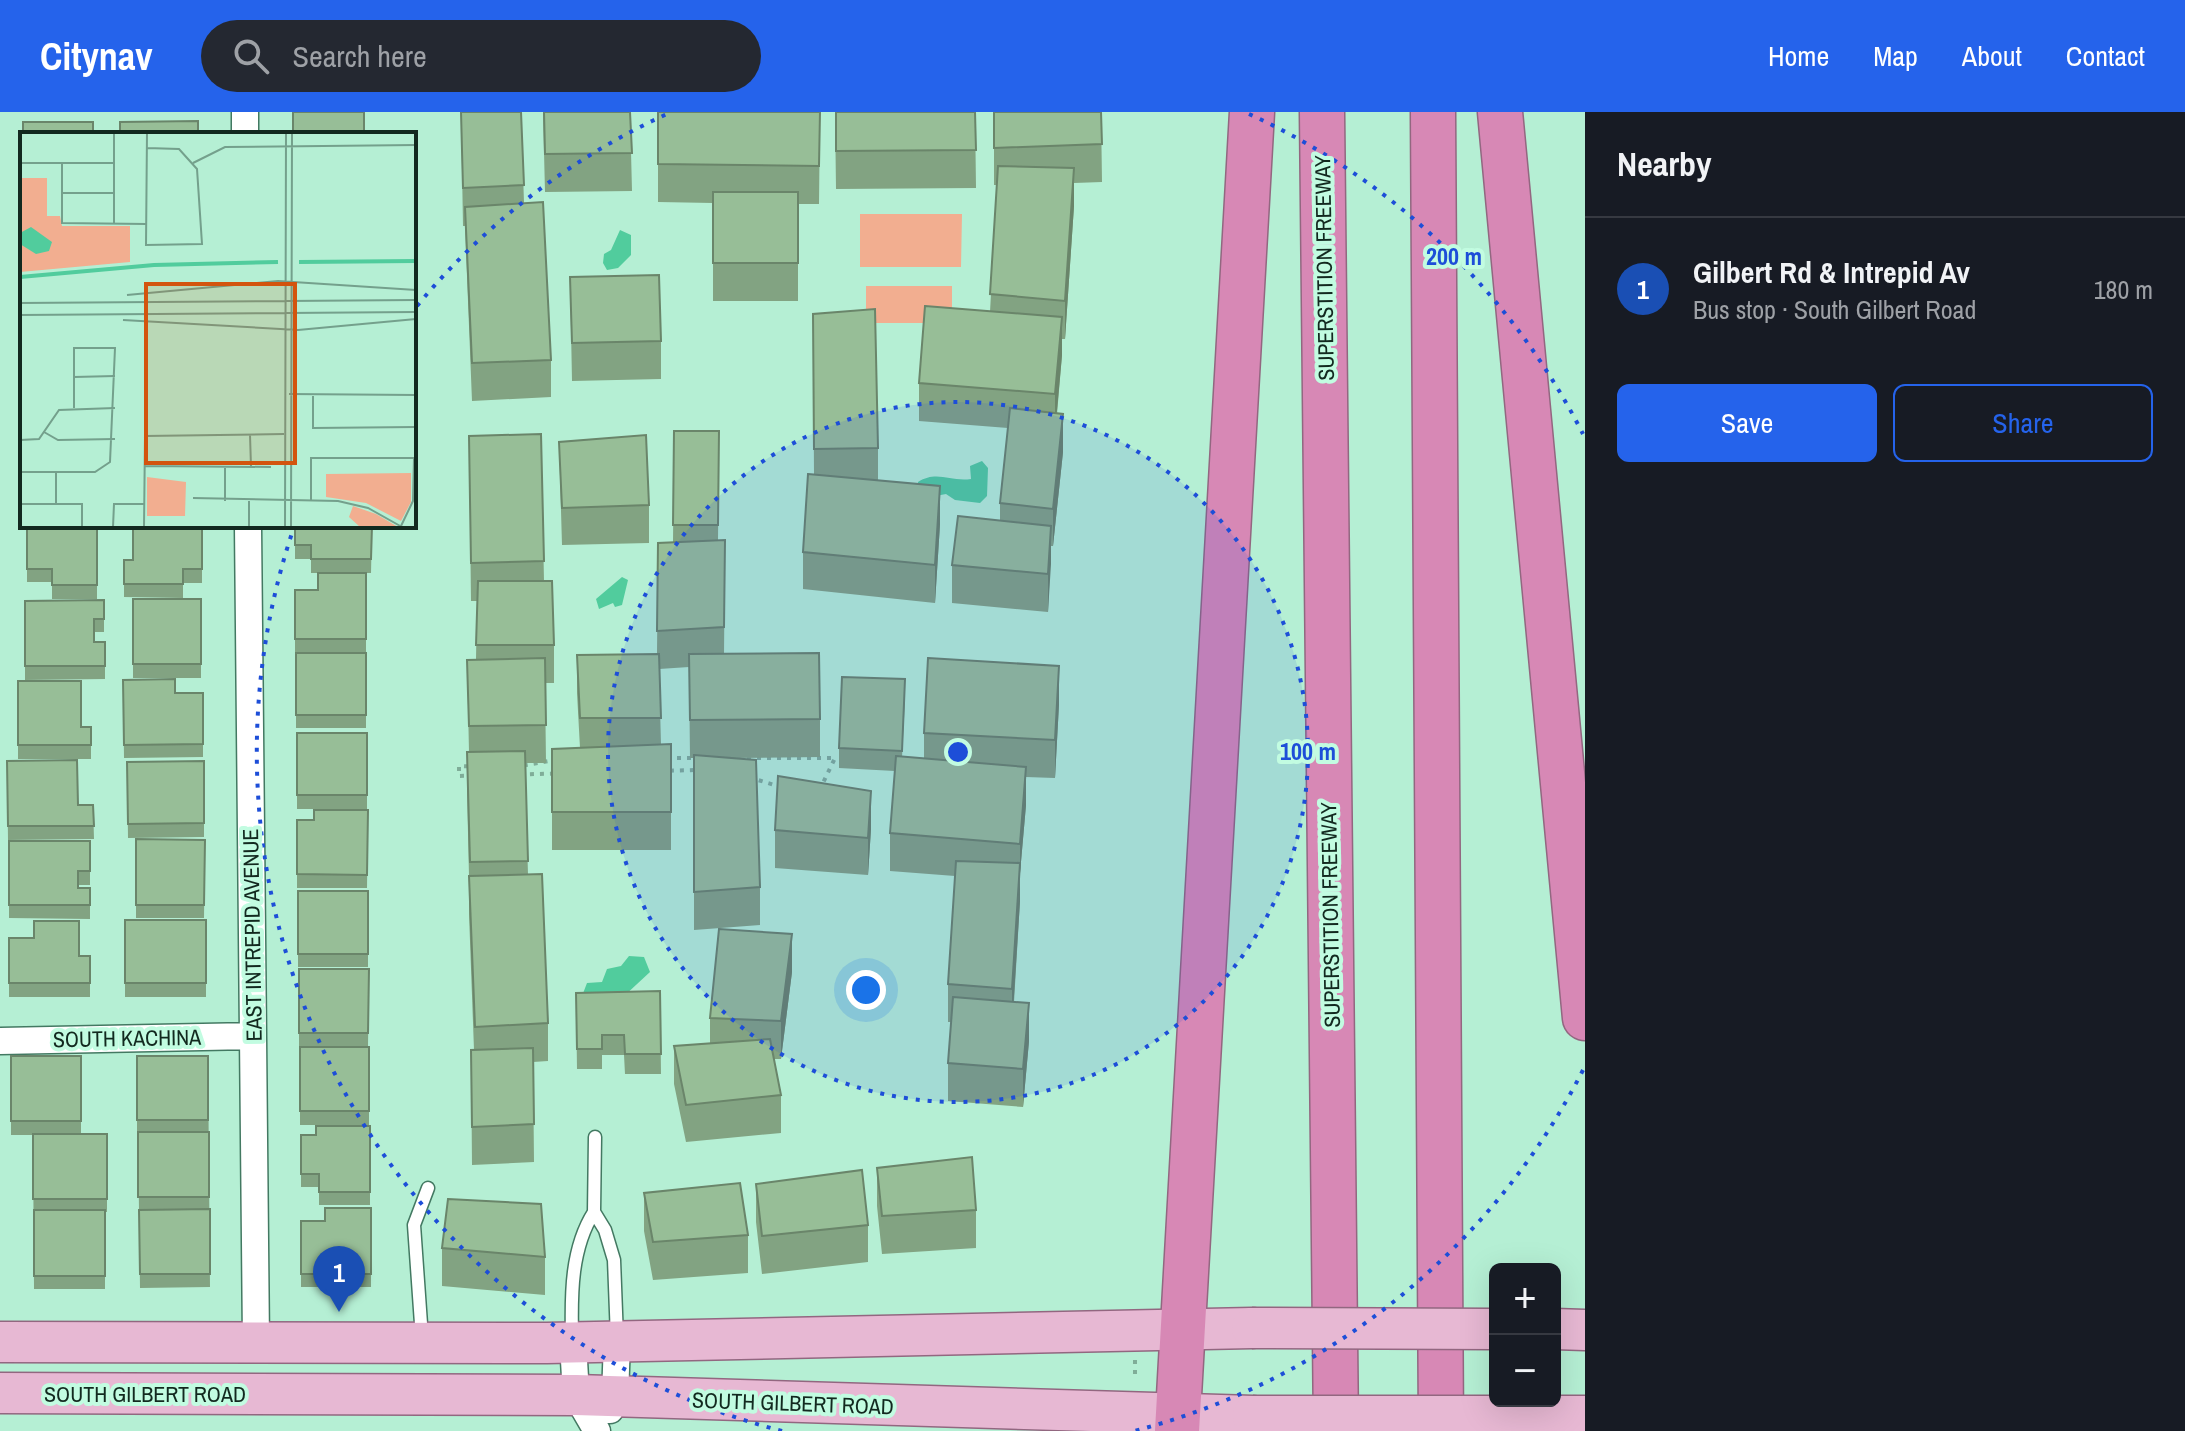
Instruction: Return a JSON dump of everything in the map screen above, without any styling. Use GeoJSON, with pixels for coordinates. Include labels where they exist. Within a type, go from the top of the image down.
{"type":"FeatureCollection","features":[{"type":"Feature","properties":{"kind":"highway"},"geometry":{"type":"LineString","coordinates":[[1177,1424],[1252,112]]}},
{"type":"Feature","properties":{"kind":"highway","name":"SUPERSTITION FREEWAY"},"geometry":{"type":"LineString","coordinates":[[1322,112],[1336,1431]]}},
{"type":"Feature","properties":{"kind":"highway"},"geometry":{"type":"LineString","coordinates":[[1433,112],[1441,1431]]}},
{"type":"Feature","properties":{"kind":"highway"},"geometry":{"type":"LineString","coordinates":[[1500,112],[1585,1018]]}},
{"type":"Feature","properties":{"kind":"main road"},"geometry":{"type":"LineString","coordinates":[[0,1342],[573,1343],[1181,1329],[1489,1329]]}},
{"type":"Feature","properties":{"kind":"main road"},"geometry":{"type":"LineString","coordinates":[[1561,1329],[1585,1330]]}},
{"type":"Feature","properties":{"kind":"main road","name":"SOUTH GILBERT ROAD"},"geometry":{"type":"LineString","coordinates":[[0,1393],[576,1395],[604,1420],[1177,1424],[1253,1416],[1585,1416]]}},
{"type":"Feature","properties":{"kind":"street","name":"EAST INTREPID AVENUE"},"geometry":{"type":"LineString","coordinates":[[248,528],[256,1343]]}},
{"type":"Feature","properties":{"kind":"street","name":"SOUTH KACHINA"},"geometry":{"type":"LineString","coordinates":[[0,1041],[253,1036]]}},
{"type":"Feature","properties":{"kind":"street"},"geometry":{"type":"LineString","coordinates":[[604,1420],[617,1341]]}},
{"type":"Feature","properties":{"kind":"street"},"geometry":{"type":"LineString","coordinates":[[573,1343],[576,1395]]}},
{"type":"Feature","properties":{"kind":"lane"},"geometry":{"type":"LineString","coordinates":[[573,1343],[571,1301],[581,1233],[594,1212],[595,1137]]}},
{"type":"Feature","properties":{"kind":"lane"},"geometry":{"type":"LineString","coordinates":[[422,1343],[414,1225],[428,1188]]}},
{"type":"Feature","properties":{"kind":"lane"},"geometry":{"type":"LineString","coordinates":[[594,1212],[605,1230],[614,1260],[617,1341]]}},
{"type":"Feature","properties":{"kind":"path"},"geometry":{"type":"LineString","coordinates":[[567,758],[835,758],[821,787],[791,790],[738,774],[695,770],[459,776],[459,766],[508,768],[567,758]]}},
{"type":"Feature","properties":{"kind":"shaded area"},"geometry":{"type":"Polygon","coordinates":[[[860,214],[962,214],[961,267],[860,267],[860,214]]]}},
{"type":"Feature","properties":{"kind":"shaded area"},"geometry":{"type":"Polygon","coordinates":[[[620,230],[631,235],[631,255],[618,268],[607,270],[603,263],[604,254],[611,250],[620,230]]]}},
{"type":"Feature","properties":{"kind":"shaded area"},"geometry":{"type":"Polygon","coordinates":[[[866,286],[952,286],[952,323],[866,323],[866,286]]]}},
{"type":"Feature","properties":{"kind":"shaded area"},"geometry":{"type":"Polygon","coordinates":[[[982,461],[988,468],[987,496],[980,503],[955,500],[946,494],[930,497],[918,493],[918,482],[931,477],[971,479],[970,466],[982,461]]]}},
{"type":"Feature","properties":{"kind":"shaded area"},"geometry":{"type":"Polygon","coordinates":[[[622,577],[628,580],[622,605],[615,607],[613,603],[599,609],[596,599],[622,577]]]}},
{"type":"Feature","properties":{"kind":"shaded area"},"geometry":{"type":"Polygon","coordinates":[[[629,956],[644,957],[650,972],[623,997],[582,996],[587,983],[602,982],[607,969],[621,966],[629,956]]]}},
{"type":"Feature","properties":{"kind":"building"},"geometry":{"type":"Polygon","coordinates":[[[293,112],[364,112],[364,132],[293,132],[293,112]]]}},
{"type":"Feature","properties":{"kind":"building"},"geometry":{"type":"Polygon","coordinates":[[[461,112],[521,112],[524,185],[463,188],[461,112]]]}},
{"type":"Feature","properties":{"kind":"building"},"geometry":{"type":"Polygon","coordinates":[[[544,112],[630,112],[632,153],[545,154],[544,112]]]}},
{"type":"Feature","properties":{"kind":"building"},"geometry":{"type":"Polygon","coordinates":[[[658,112],[820,112],[819,166],[658,164],[658,112]]]}},
{"type":"Feature","properties":{"kind":"building"},"geometry":{"type":"Polygon","coordinates":[[[836,112],[975,112],[976,150],[836,151],[836,112]]]}},
{"type":"Feature","properties":{"kind":"building"},"geometry":{"type":"Polygon","coordinates":[[[994,112],[1101,112],[1102,144],[994,148],[994,112]]]}},
{"type":"Feature","properties":{"kind":"building"},"geometry":{"type":"Polygon","coordinates":[[[198,121],[198,132],[120,132],[120,122],[198,121]]]}},
{"type":"Feature","properties":{"kind":"building"},"geometry":{"type":"Polygon","coordinates":[[[23,122],[93,122],[93,132],[23,132],[23,122]]]}},
{"type":"Feature","properties":{"kind":"building"},"geometry":{"type":"Polygon","coordinates":[[[998,166],[1074,168],[1065,301],[990,294],[998,166]]]}},
{"type":"Feature","properties":{"kind":"building"},"geometry":{"type":"Polygon","coordinates":[[[713,192],[798,192],[798,263],[713,263],[713,192]]]}},
{"type":"Feature","properties":{"kind":"building"},"geometry":{"type":"Polygon","coordinates":[[[543,202],[551,360],[472,363],[465,207],[543,202]]]}},
{"type":"Feature","properties":{"kind":"building"},"geometry":{"type":"Polygon","coordinates":[[[659,275],[661,341],[572,343],[570,277],[659,275]]]}},
{"type":"Feature","properties":{"kind":"building"},"geometry":{"type":"Polygon","coordinates":[[[925,306],[1062,317],[1055,394],[919,383],[925,306]]]}},
{"type":"Feature","properties":{"kind":"building"},"geometry":{"type":"Polygon","coordinates":[[[875,309],[878,448],[814,449],[813,314],[875,309]]]}},
{"type":"Feature","properties":{"kind":"building"},"geometry":{"type":"Polygon","coordinates":[[[1010,408],[1063,414],[1053,509],[1000,503],[1010,408]]]}},
{"type":"Feature","properties":{"kind":"building"},"geometry":{"type":"Polygon","coordinates":[[[674,431],[719,431],[718,525],[673,525],[674,431]]]}},
{"type":"Feature","properties":{"kind":"building"},"geometry":{"type":"Polygon","coordinates":[[[541,434],[544,561],[471,563],[469,436],[541,434]]]}},
{"type":"Feature","properties":{"kind":"building"},"geometry":{"type":"Polygon","coordinates":[[[646,435],[649,505],[562,508],[559,442],[646,435]]]}},
{"type":"Feature","properties":{"kind":"building"},"geometry":{"type":"Polygon","coordinates":[[[808,474],[940,486],[935,565],[803,552],[808,474]]]}},
{"type":"Feature","properties":{"kind":"building"},"geometry":{"type":"Polygon","coordinates":[[[958,516],[1051,526],[1048,574],[952,565],[958,516]]]}},
{"type":"Feature","properties":{"kind":"building"},"geometry":{"type":"Polygon","coordinates":[[[27,528],[97,528],[97,585],[52,585],[52,569],[27,569],[27,528]]]}},
{"type":"Feature","properties":{"kind":"building"},"geometry":{"type":"Polygon","coordinates":[[[133,528],[202,528],[202,569],[183,569],[183,584],[124,584],[124,560],[133,560],[133,528]]]}},
{"type":"Feature","properties":{"kind":"building"},"geometry":{"type":"Polygon","coordinates":[[[295,528],[372,528],[371,559],[311,559],[311,545],[295,545],[295,528]]]}},
{"type":"Feature","properties":{"kind":"building"},"geometry":{"type":"Polygon","coordinates":[[[725,540],[724,627],[657,631],[658,543],[725,540]]]}},
{"type":"Feature","properties":{"kind":"building"},"geometry":{"type":"Polygon","coordinates":[[[318,573],[366,573],[366,639],[295,639],[295,590],[318,590],[318,573]]]}},
{"type":"Feature","properties":{"kind":"building"},"geometry":{"type":"Polygon","coordinates":[[[478,581],[552,581],[554,645],[476,645],[478,581]]]}},
{"type":"Feature","properties":{"kind":"building"},"geometry":{"type":"Polygon","coordinates":[[[133,599],[201,599],[201,664],[133,664],[133,599]]]}},
{"type":"Feature","properties":{"kind":"building"},"geometry":{"type":"Polygon","coordinates":[[[104,600],[104,619],[94,619],[94,642],[105,642],[105,666],[25,666],[25,601],[104,600]]]}},
{"type":"Feature","properties":{"kind":"building"},"geometry":{"type":"Polygon","coordinates":[[[296,653],[366,653],[366,715],[296,715],[296,653]]]}},
{"type":"Feature","properties":{"kind":"building"},"geometry":{"type":"Polygon","coordinates":[[[819,653],[820,719],[690,720],[689,654],[819,653]]]}},
{"type":"Feature","properties":{"kind":"building"},"geometry":{"type":"Polygon","coordinates":[[[659,654],[661,718],[580,718],[577,655],[659,654]]]}},
{"type":"Feature","properties":{"kind":"building"},"geometry":{"type":"Polygon","coordinates":[[[545,658],[546,725],[469,726],[467,660],[545,658]]]}},
{"type":"Feature","properties":{"kind":"building"},"geometry":{"type":"Polygon","coordinates":[[[928,658],[1059,666],[1055,740],[924,733],[928,658]]]}},
{"type":"Feature","properties":{"kind":"building"},"geometry":{"type":"Polygon","coordinates":[[[842,677],[905,679],[902,751],[839,748],[842,677]]]}},
{"type":"Feature","properties":{"kind":"building"},"geometry":{"type":"Polygon","coordinates":[[[175,679],[175,693],[203,693],[203,744],[124,745],[123,680],[175,679]]]}},
{"type":"Feature","properties":{"kind":"building"},"geometry":{"type":"Polygon","coordinates":[[[18,681],[81,681],[81,727],[91,727],[91,745],[18,745],[18,681]]]}},
{"type":"Feature","properties":{"kind":"building"},"geometry":{"type":"Polygon","coordinates":[[[297,733],[367,733],[367,795],[297,795],[297,733]]]}},
{"type":"Feature","properties":{"kind":"building"},"geometry":{"type":"Polygon","coordinates":[[[671,744],[671,812],[552,812],[552,749],[671,744]]]}},
{"type":"Feature","properties":{"kind":"building"},"geometry":{"type":"Polygon","coordinates":[[[525,751],[528,861],[470,862],[467,752],[525,751]]]}},
{"type":"Feature","properties":{"kind":"building"},"geometry":{"type":"Polygon","coordinates":[[[694,755],[756,760],[760,887],[694,892],[694,755]]]}},
{"type":"Feature","properties":{"kind":"building"},"geometry":{"type":"Polygon","coordinates":[[[896,756],[1026,767],[1020,844],[890,833],[896,756]]]}},
{"type":"Feature","properties":{"kind":"building"},"geometry":{"type":"Polygon","coordinates":[[[77,760],[78,805],[93,805],[94,826],[8,826],[7,761],[77,760]]]}},
{"type":"Feature","properties":{"kind":"building"},"geometry":{"type":"Polygon","coordinates":[[[204,761],[204,823],[128,824],[127,762],[204,761]]]}},
{"type":"Feature","properties":{"kind":"building"},"geometry":{"type":"Polygon","coordinates":[[[778,776],[871,791],[868,838],[775,830],[778,776]]]}},
{"type":"Feature","properties":{"kind":"building"},"geometry":{"type":"Polygon","coordinates":[[[314,810],[368,810],[367,875],[297,874],[297,820],[314,820],[314,810]]]}},
{"type":"Feature","properties":{"kind":"building"},"geometry":{"type":"Polygon","coordinates":[[[136,839],[205,840],[204,905],[136,905],[136,839]]]}},
{"type":"Feature","properties":{"kind":"building"},"geometry":{"type":"Polygon","coordinates":[[[9,841],[90,841],[90,871],[78,871],[78,888],[90,888],[90,905],[9,905],[9,841]]]}},
{"type":"Feature","properties":{"kind":"building"},"geometry":{"type":"Polygon","coordinates":[[[956,861],[1020,863],[1012,989],[948,984],[956,861]]]}},
{"type":"Feature","properties":{"kind":"building"},"geometry":{"type":"Polygon","coordinates":[[[542,874],[548,1023],[475,1027],[469,876],[542,874]]]}},
{"type":"Feature","properties":{"kind":"building"},"geometry":{"type":"Polygon","coordinates":[[[298,891],[368,891],[368,954],[298,954],[298,891]]]}},
{"type":"Feature","properties":{"kind":"building"},"geometry":{"type":"Polygon","coordinates":[[[125,920],[206,920],[206,983],[125,983],[125,920]]]}},
{"type":"Feature","properties":{"kind":"building"},"geometry":{"type":"Polygon","coordinates":[[[34,921],[79,921],[79,956],[90,956],[90,983],[9,983],[9,938],[34,938],[34,921]]]}},
{"type":"Feature","properties":{"kind":"building"},"geometry":{"type":"Polygon","coordinates":[[[719,929],[792,934],[781,1021],[710,1018],[719,929]]]}},
{"type":"Feature","properties":{"kind":"building"},"geometry":{"type":"Polygon","coordinates":[[[299,969],[369,969],[368,1033],[299,1033],[299,969]]]}},
{"type":"Feature","properties":{"kind":"building"},"geometry":{"type":"Polygon","coordinates":[[[660,991],[661,1054],[625,1054],[624,1035],[602,1035],[602,1049],[577,1049],[576,993],[660,991]]]}},
{"type":"Feature","properties":{"kind":"building"},"geometry":{"type":"Polygon","coordinates":[[[953,997],[1029,1003],[1023,1069],[948,1063],[953,997]]]}},
{"type":"Feature","properties":{"kind":"building"},"geometry":{"type":"Polygon","coordinates":[[[770,1039],[781,1095],[686,1105],[674,1046],[770,1039]]]}},
{"type":"Feature","properties":{"kind":"building"},"geometry":{"type":"Polygon","coordinates":[[[300,1047],[369,1047],[369,1111],[300,1111],[300,1047]]]}},
{"type":"Feature","properties":{"kind":"building"},"geometry":{"type":"Polygon","coordinates":[[[533,1048],[534,1124],[472,1127],[471,1050],[533,1048]]]}},
{"type":"Feature","properties":{"kind":"building"},"geometry":{"type":"Polygon","coordinates":[[[11,1056],[81,1056],[81,1121],[11,1121],[11,1056]]]}},
{"type":"Feature","properties":{"kind":"building"},"geometry":{"type":"Polygon","coordinates":[[[137,1056],[208,1056],[208,1120],[137,1120],[137,1056]]]}},
{"type":"Feature","properties":{"kind":"building"},"geometry":{"type":"Polygon","coordinates":[[[316,1126],[370,1126],[370,1192],[319,1192],[319,1174],[301,1174],[301,1135],[316,1135],[316,1126]]]}},
{"type":"Feature","properties":{"kind":"building"},"geometry":{"type":"Polygon","coordinates":[[[138,1132],[209,1132],[209,1197],[138,1197],[138,1132]]]}},
{"type":"Feature","properties":{"kind":"building"},"geometry":{"type":"Polygon","coordinates":[[[33,1134],[107,1134],[107,1199],[33,1199],[33,1134]]]}},
{"type":"Feature","properties":{"kind":"building"},"geometry":{"type":"Polygon","coordinates":[[[972,1157],[976,1210],[882,1216],[877,1168],[972,1157]]]}},
{"type":"Feature","properties":{"kind":"building"},"geometry":{"type":"Polygon","coordinates":[[[862,1170],[868,1225],[762,1236],[756,1184],[862,1170]]]}},
{"type":"Feature","properties":{"kind":"building"},"geometry":{"type":"Polygon","coordinates":[[[740,1183],[748,1235],[653,1242],[644,1193],[740,1183]]]}},
{"type":"Feature","properties":{"kind":"building"},"geometry":{"type":"Polygon","coordinates":[[[448,1199],[541,1204],[545,1257],[442,1248],[448,1199]]]}},
{"type":"Feature","properties":{"kind":"building"},"geometry":{"type":"Polygon","coordinates":[[[325,1208],[371,1208],[371,1274],[301,1274],[301,1221],[325,1221],[325,1208]]]}},
{"type":"Feature","properties":{"kind":"building"},"geometry":{"type":"Polygon","coordinates":[[[210,1209],[210,1274],[140,1274],[139,1210],[210,1209]]]}},
{"type":"Feature","properties":{"kind":"building"},"geometry":{"type":"Polygon","coordinates":[[[34,1210],[105,1210],[105,1276],[34,1276],[34,1210]]]}},
{"type":"Feature","properties":{"kind":"place","name":"Gilbert Rd & Intrepid Av"},"geometry":{"type":"Point","coordinates":[339,1312]}}]}
